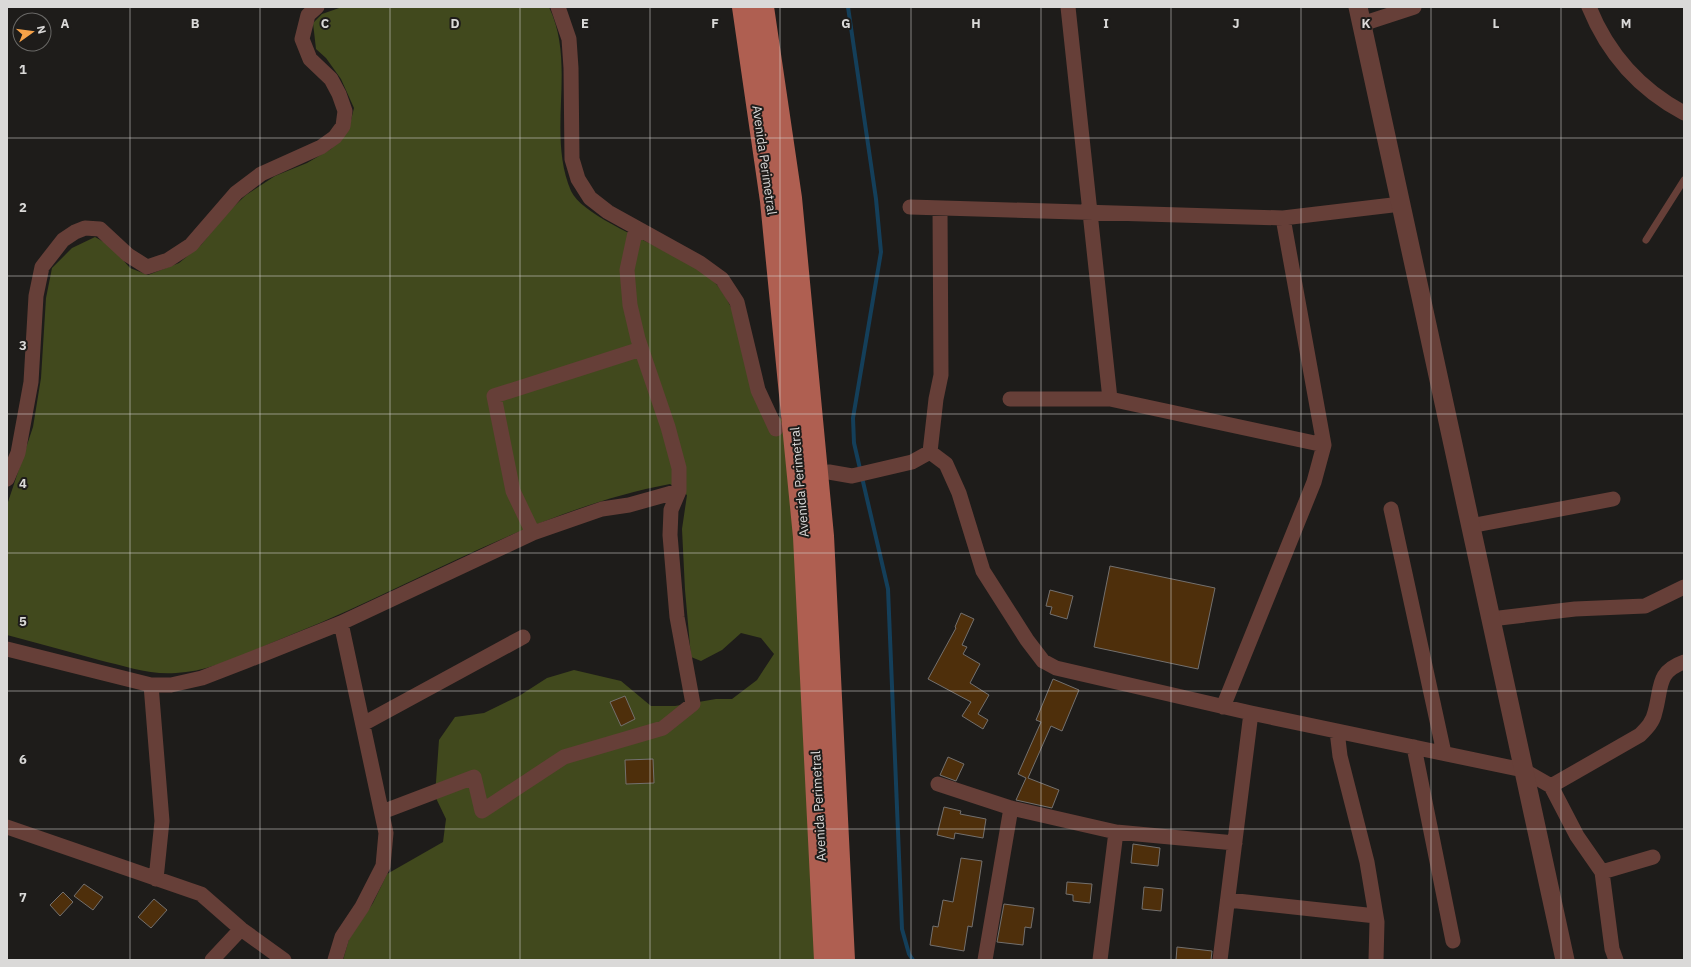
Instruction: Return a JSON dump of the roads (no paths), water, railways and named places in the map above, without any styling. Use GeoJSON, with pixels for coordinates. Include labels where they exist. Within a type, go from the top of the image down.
{"type":"FeatureCollection","features":[{"type":"Feature","properties":{"kind":"main road","name":"Avenida Perimetral"},"geometry":{"type":"LineString","coordinates":[[743,7],[772,201],[804,537],[825,960]]}},
{"type":"Feature","properties":{"kind":"main road","name":"Avenida Perimetral"},"geometry":{"type":"LineString","coordinates":[[763,7],[791,198],[823,536],[844,960]]}},
{"type":"Feature","properties":{"kind":"street"},"geometry":{"type":"LineString","coordinates":[[7,479],[18,453],[31,382],[36,296],[42,267],[63,240],[75,232],[85,228],[100,229],[128,255],[147,267],[168,260],[191,245],[236,193],[260,174],[321,147],[335,136],[343,126],[345,110],[331,79],[310,59],[302,39],[308,15],[317,7]]}},
{"type":"Feature","properties":{"kind":"street"},"geometry":{"type":"LineString","coordinates":[[558,7],[569,39],[571,68],[572,159],[578,179],[590,198],[608,212],[700,263],[722,279],[737,302],[758,390],[776,429]]}},
{"type":"Feature","properties":{"kind":"street"},"geometry":{"type":"LineString","coordinates":[[1068,7],[1110,399]]}},
{"type":"Feature","properties":{"kind":"street"},"geometry":{"type":"LineString","coordinates":[[1414,7],[1360,16],[1565,960]]}},
{"type":"Feature","properties":{"kind":"street"},"geometry":{"type":"LineString","coordinates":[[1589,7],[1610,49],[1633,77],[1654,94],[1684,113]]}},
{"type":"Feature","properties":{"kind":"street"},"geometry":{"type":"LineString","coordinates":[[910,207],[1283,218],[1401,204]]}},
{"type":"Feature","properties":{"kind":"street"},"geometry":{"type":"LineString","coordinates":[[930,452],[936,399],[942,375],[940,208]]}},
{"type":"Feature","properties":{"kind":"street"},"geometry":{"type":"LineString","coordinates":[[1223,707],[1314,482],[1324,445],[1283,218]]}},
{"type":"Feature","properties":{"kind":"street"},"geometry":{"type":"LineString","coordinates":[[382,812],[474,777],[482,811],[564,757],[663,728],[693,704],[677,617],[670,535],[671,510],[679,491],[678,468],[668,427],[641,349],[630,304],[628,270],[636,228]]}},
{"type":"Feature","properties":{"kind":"street"},"geometry":{"type":"LineString","coordinates":[[533,533],[513,491],[494,396],[641,349]]}},
{"type":"Feature","properties":{"kind":"street"},"geometry":{"type":"LineString","coordinates":[[1010,399],[1110,399],[1324,445]]}},
{"type":"Feature","properties":{"kind":"street"},"geometry":{"type":"LineString","coordinates":[[829,472],[852,476],[912,462],[930,452]]}},
{"type":"Feature","properties":{"kind":"street"},"geometry":{"type":"LineString","coordinates":[[930,452],[946,464],[959,493],[983,571],[1027,640],[1043,661],[1056,668],[1223,707],[1523,770],[1551,786],[1577,836],[1602,872],[1612,949],[1616,960]]}},
{"type":"Feature","properties":{"kind":"street"},"geometry":{"type":"LineString","coordinates":[[7,649],[151,685],[171,685],[202,678],[341,623],[533,533],[602,509],[629,505],[679,491]]}},
{"type":"Feature","properties":{"kind":"street"},"geometry":{"type":"LineString","coordinates":[[1470,526],[1613,499]]}},
{"type":"Feature","properties":{"kind":"street"},"geometry":{"type":"LineString","coordinates":[[1391,509],[1444,754]]}},
{"type":"Feature","properties":{"kind":"street"},"geometry":{"type":"LineString","coordinates":[[1491,619],[1575,609],[1645,606],[1684,587]]}},
{"type":"Feature","properties":{"kind":"street"},"geometry":{"type":"LineString","coordinates":[[335,960],[342,937],[362,906],[383,866],[386,833],[341,623]]}},
{"type":"Feature","properties":{"kind":"street"},"geometry":{"type":"LineString","coordinates":[[363,724],[523,637]]}},
{"type":"Feature","properties":{"kind":"street"},"geometry":{"type":"LineString","coordinates":[[1551,786],[1640,735],[1650,724],[1655,712],[1662,679],[1672,666],[1684,662]]}},
{"type":"Feature","properties":{"kind":"street"},"geometry":{"type":"LineString","coordinates":[[151,685],[162,821],[156,879]]}},
{"type":"Feature","properties":{"kind":"street"},"geometry":{"type":"LineString","coordinates":[[1220,960],[1251,713]]}},
{"type":"Feature","properties":{"kind":"street"},"geometry":{"type":"LineString","coordinates":[[1337,731],[1340,756],[1367,862],[1376,916],[1376,960]]}},
{"type":"Feature","properties":{"kind":"street"},"geometry":{"type":"LineString","coordinates":[[1414,747],[1453,941]]}},
{"type":"Feature","properties":{"kind":"street"},"geometry":{"type":"LineString","coordinates":[[938,784],[1011,808],[1116,832],[1235,843]]}},
{"type":"Feature","properties":{"kind":"street"},"geometry":{"type":"LineString","coordinates":[[985,960],[1011,808]]}},
{"type":"Feature","properties":{"kind":"street"},"geometry":{"type":"LineString","coordinates":[[7,827],[201,894],[240,929],[284,960]]}},
{"type":"Feature","properties":{"kind":"street"},"geometry":{"type":"LineString","coordinates":[[1100,960],[1116,832]]}},
{"type":"Feature","properties":{"kind":"street"},"geometry":{"type":"LineString","coordinates":[[1602,872],[1653,857]]}},
{"type":"Feature","properties":{"kind":"street"},"geometry":{"type":"LineString","coordinates":[[1228,900],[1376,916]]}},
{"type":"Feature","properties":{"kind":"street"},"geometry":{"type":"LineString","coordinates":[[212,960],[240,929]]}},
{"type":"Feature","properties":{"kind":"lane"},"geometry":{"type":"LineString","coordinates":[[1646,240],[1684,180]]}},
{"type":"Feature","properties":{"kind":"waterway"},"geometry":{"type":"LineString","coordinates":[[848,7],[876,199],[881,252],[853,418],[854,443],[888,589],[902,929],[909,954],[913,960]]}}]}
